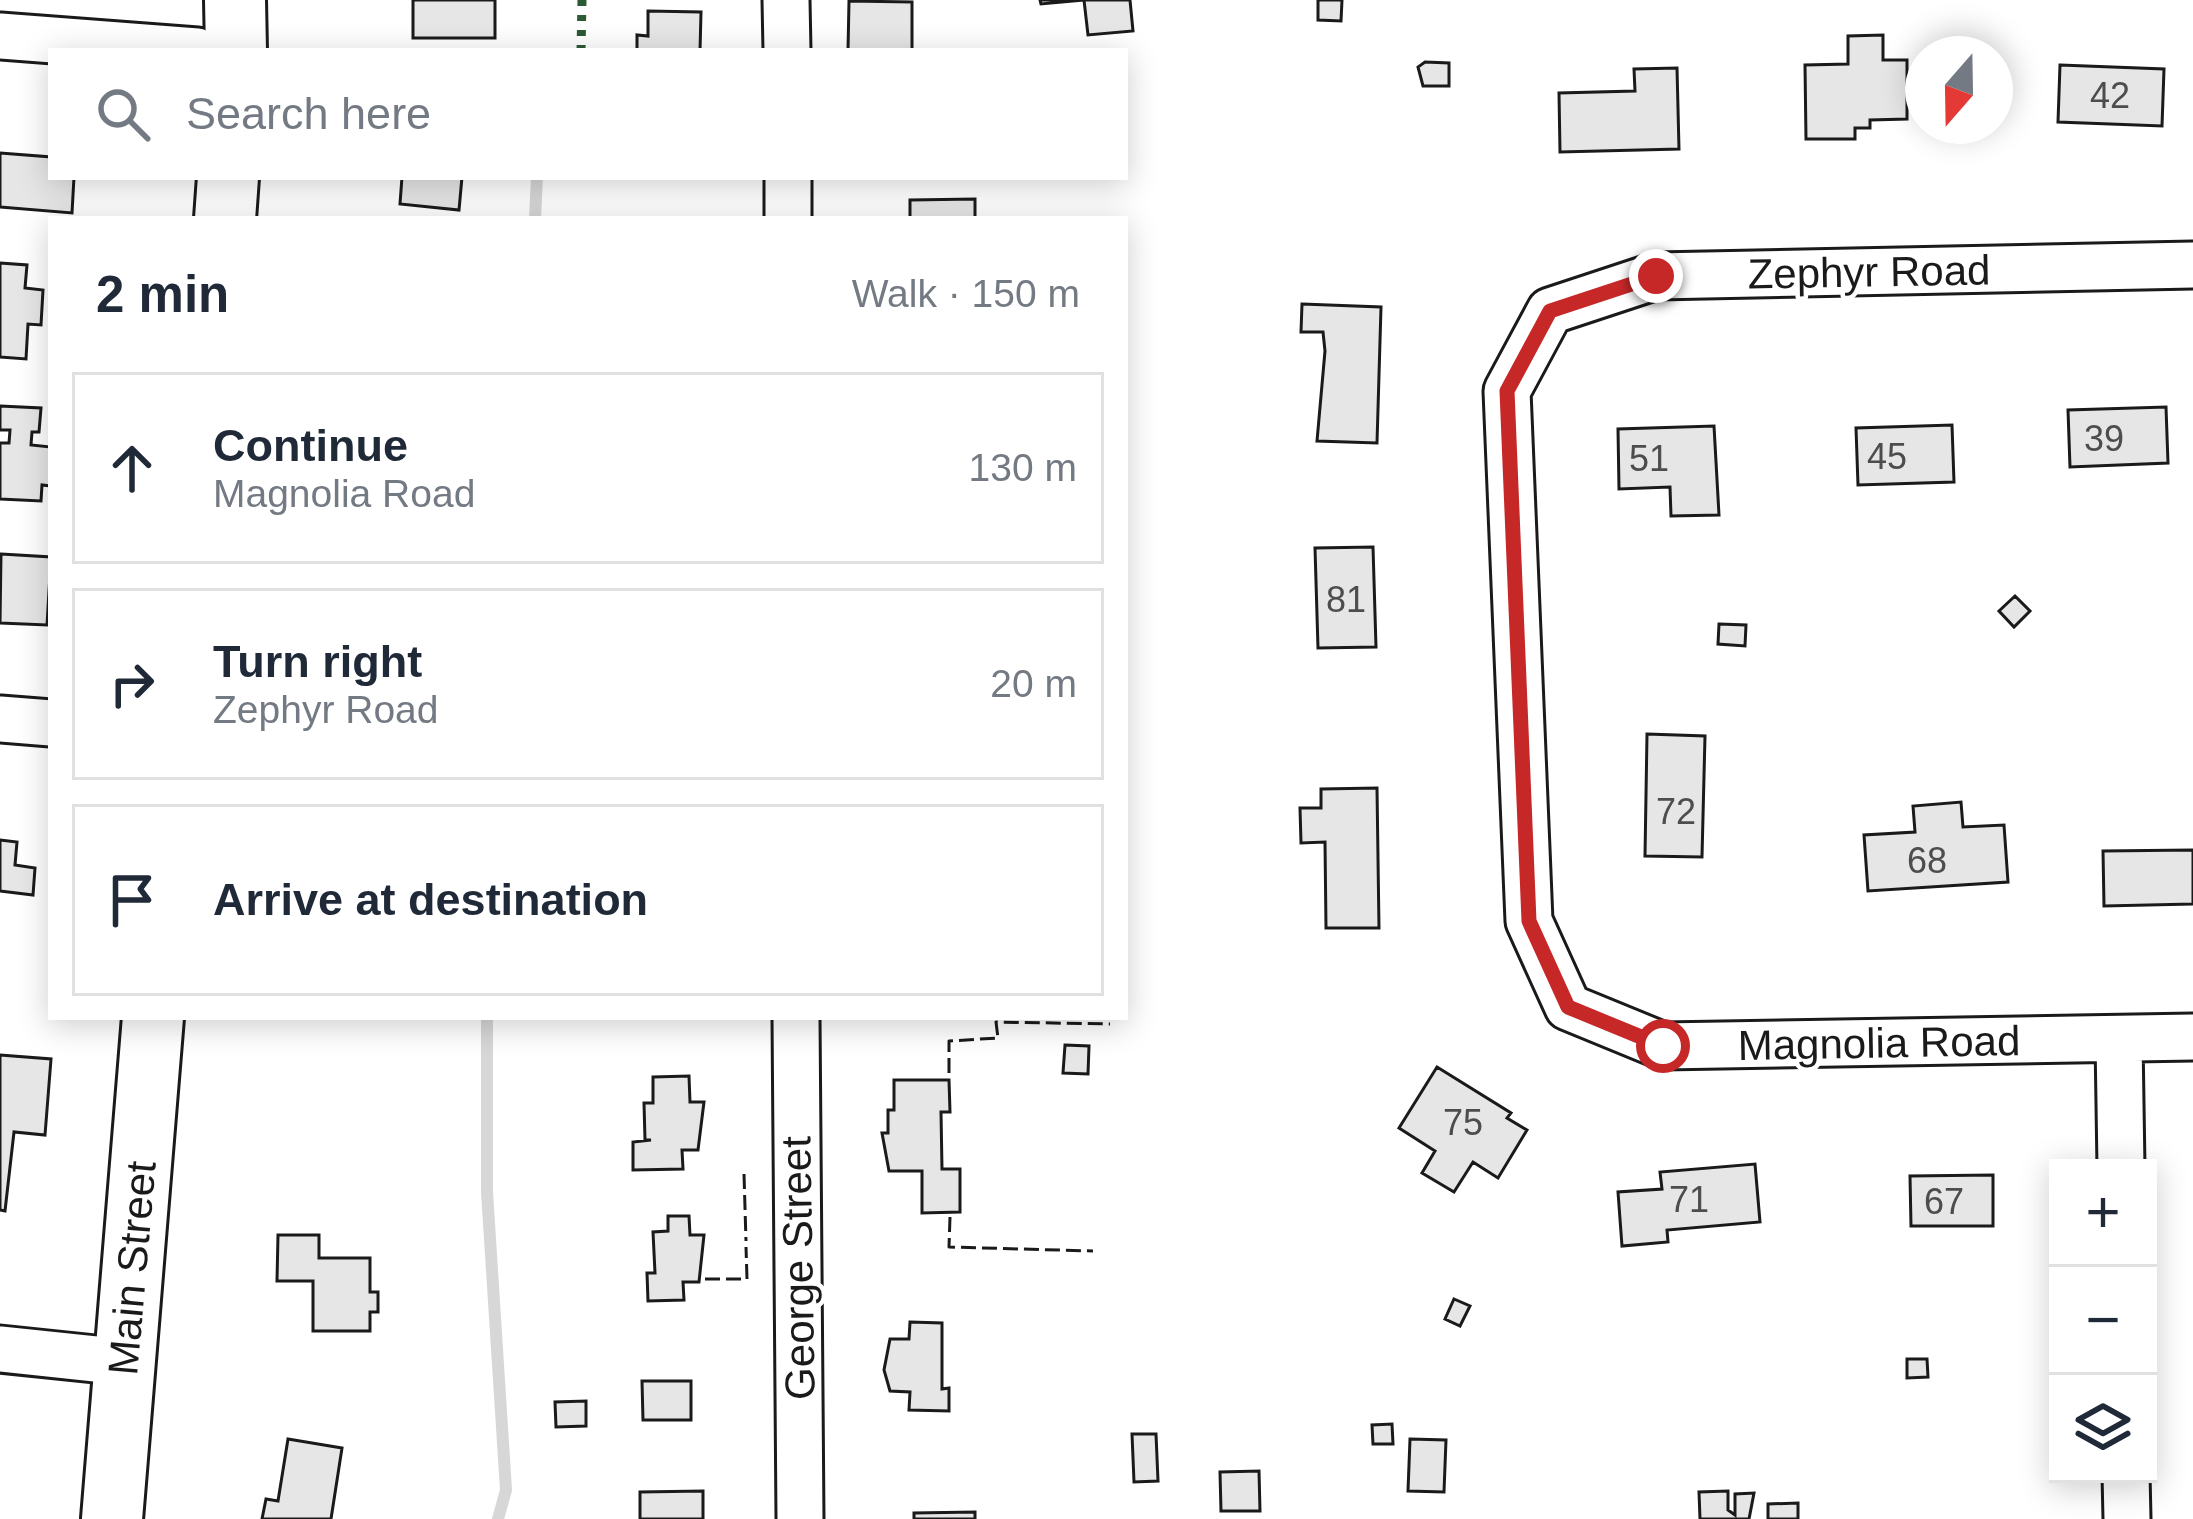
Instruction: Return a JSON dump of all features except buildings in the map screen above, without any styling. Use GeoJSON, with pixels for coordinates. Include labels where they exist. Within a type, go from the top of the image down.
{"type":"FeatureCollection","features":[{"type":"Feature","properties":{"kind":"main road"},"geometry":{"type":"LineString","coordinates":[[235,0],[236,48]]}},
{"type":"Feature","properties":{"kind":"main road"},"geometry":{"type":"LineString","coordinates":[[225,216],[228,180]]}},
{"type":"Feature","properties":{"kind":"main road","name":"Main Street"},"geometry":{"type":"LineString","coordinates":[[112,1519],[153,1020]]}},
{"type":"Feature","properties":{"kind":"street"},"geometry":{"type":"LineString","coordinates":[[786,0],[787,48]]}},
{"type":"Feature","properties":{"kind":"street"},"geometry":{"type":"LineString","coordinates":[[0,37],[155,48]]}},
{"type":"Feature","properties":{"kind":"street"},"geometry":{"type":"LineString","coordinates":[[788,180],[788,216]]}},
{"type":"Feature","properties":{"kind":"street","name":"Zephyr Road"},"geometry":{"type":"LineString","coordinates":[[1550,311],[1656,276],[2193,266]]}},
{"type":"Feature","properties":{"kind":"street","name":"Magnolia Road"},"geometry":{"type":"LineString","coordinates":[[1550,311],[1507,391],[1529,921],[1568,1007],[1663,1046],[2193,1037]]}},
{"type":"Feature","properties":{"kind":"street"},"geometry":{"type":"LineString","coordinates":[[0,719],[48,723]]}},
{"type":"Feature","properties":{"kind":"street","name":"George Street"},"geometry":{"type":"LineString","coordinates":[[796,1020],[800,1519]]}},
{"type":"Feature","properties":{"kind":"street"},"geometry":{"type":"LineString","coordinates":[[2119,1040],[2121,1159]]}},
{"type":"Feature","properties":{"kind":"street"},"geometry":{"type":"LineString","coordinates":[[0,1349],[124,1362]]}},
{"type":"Feature","properties":{"kind":"street"},"geometry":{"type":"LineString","coordinates":[[2126,1483],[2127,1519]]}},
{"type":"Feature","properties":{"kind":"waterway"},"geometry":{"type":"LineString","coordinates":[[535,216],[537,180]]}},
{"type":"Feature","properties":{"kind":"waterway"},"geometry":{"type":"LineString","coordinates":[[487,1020],[487,1192],[506,1490],[498,1519]]}},
{"type":"Feature","properties":{"kind":"hedge"},"geometry":{"type":"LineString","coordinates":[[581,48],[582,0]]}},
{"type":"Feature","properties":{"kind":"fence"},"geometry":{"type":"LineString","coordinates":[[949,1073],[949,1041],[998,1038],[996,1022],[1110,1024]]}},
{"type":"Feature","properties":{"kind":"fence"},"geometry":{"type":"LineString","coordinates":[[744,1174],[746,1241]]}},
{"type":"Feature","properties":{"kind":"fence"},"geometry":{"type":"LineString","coordinates":[[950,1217],[949,1247],[1093,1251]]}},
{"type":"Feature","properties":{"kind":"fence"},"geometry":{"type":"LineString","coordinates":[[705,1279],[747,1279],[746,1247]]}},
{"type":"Feature","properties":{"kind":"route"},"geometry":{"type":"LineString","coordinates":[[1656,276],[1550,311],[1507,391],[1529,921],[1568,1007],[1663,1046]]}}]}
